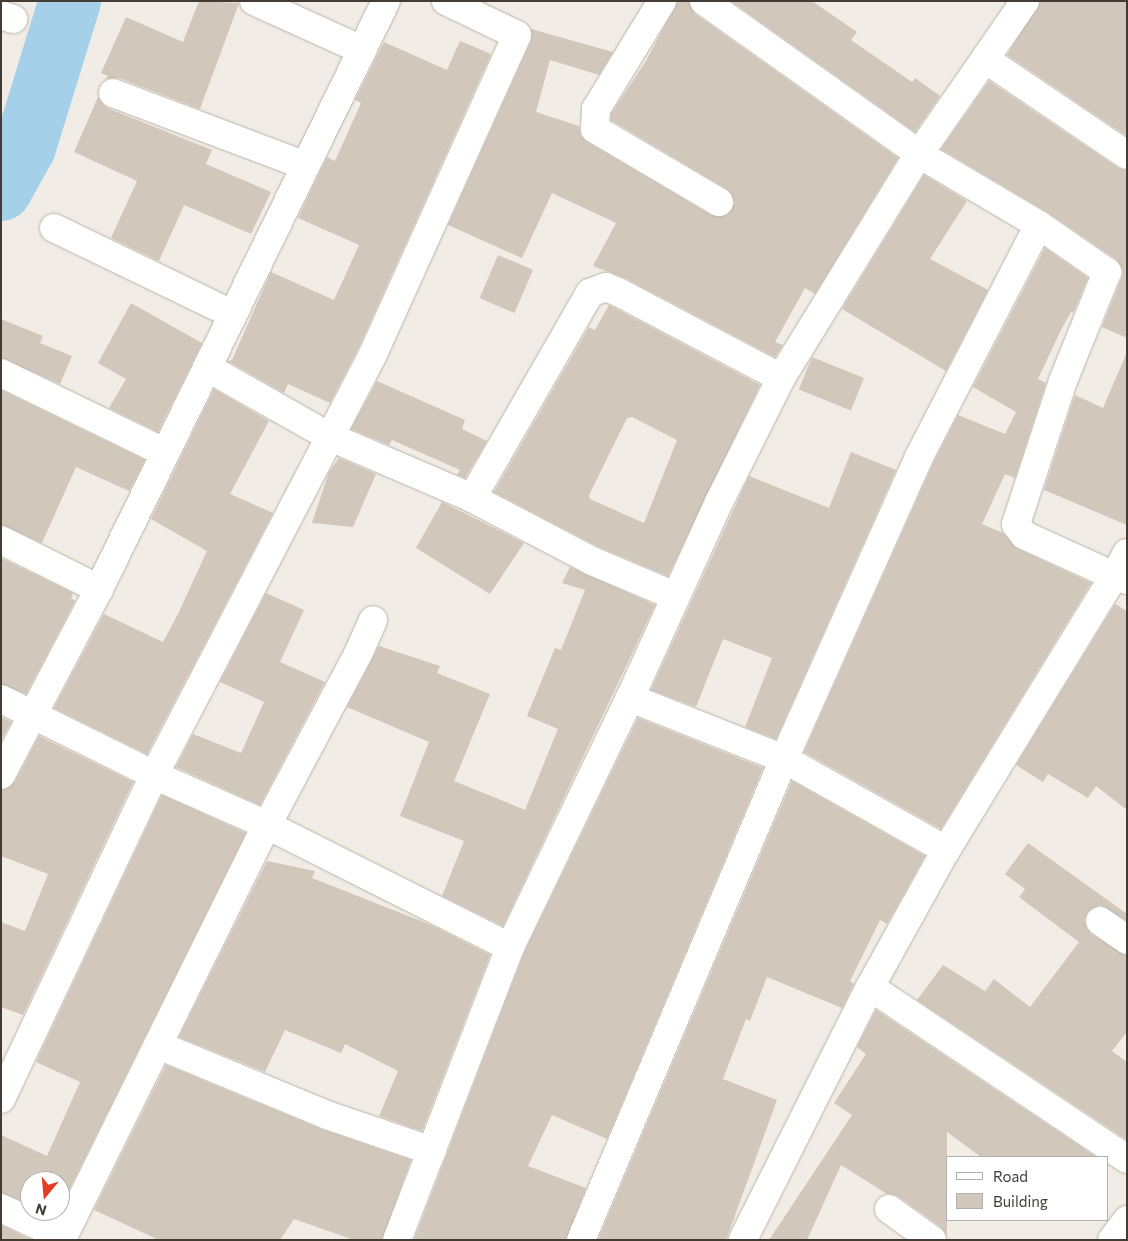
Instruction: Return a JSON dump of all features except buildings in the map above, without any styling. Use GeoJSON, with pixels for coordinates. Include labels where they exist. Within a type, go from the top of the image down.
{"type":"FeatureCollection","features":[{"type":"Feature","properties":{"kind":"street"},"geometry":{"type":"LineString","coordinates":[[254,1],[362,50]]}},
{"type":"Feature","properties":{"kind":"street"},"geometry":{"type":"LineString","coordinates":[[1,775],[31,714],[99,589],[386,1]]}},
{"type":"Feature","properties":{"kind":"street"},"geometry":{"type":"LineString","coordinates":[[1,1099],[154,775],[372,354],[517,35],[446,1]]}},
{"type":"Feature","properties":{"kind":"street"},"geometry":{"type":"LineString","coordinates":[[662,1],[596,109],[596,129],[719,202]]}},
{"type":"Feature","properties":{"kind":"street"},"geometry":{"type":"LineString","coordinates":[[704,1],[919,154],[1039,226],[1107,272],[1064,382],[1016,524],[1024,535],[1122,569],[946,850],[870,987],[746,1238]]}},
{"type":"Feature","properties":{"kind":"street"},"geometry":{"type":"LineString","coordinates":[[396,1240],[510,947],[630,698],[675,596],[781,378],[919,154],[1024,1]]}},
{"type":"Feature","properties":{"kind":"street"},"geometry":{"type":"LineString","coordinates":[[985,59],[1127,155]]}},
{"type":"Feature","properties":{"kind":"street"},"geometry":{"type":"LineString","coordinates":[[113,93],[306,166]]}},
{"type":"Feature","properties":{"kind":"street"},"geometry":{"type":"LineString","coordinates":[[581,1240],[784,759],[918,457],[1039,226]]}},
{"type":"Feature","properties":{"kind":"street"},"geometry":{"type":"LineString","coordinates":[[54,228],[232,314]]}},
{"type":"Feature","properties":{"kind":"street"},"geometry":{"type":"LineString","coordinates":[[472,498],[590,293],[606,287],[618,292],[781,378]]}},
{"type":"Feature","properties":{"kind":"street"},"geometry":{"type":"LineString","coordinates":[[208,368],[330,437],[472,498],[592,561],[675,596]]}},
{"type":"Feature","properties":{"kind":"street"},"geometry":{"type":"LineString","coordinates":[[1,373],[166,454]]}},
{"type":"Feature","properties":{"kind":"street"},"geometry":{"type":"LineString","coordinates":[[1,540],[99,589]]}},
{"type":"Feature","properties":{"kind":"street"},"geometry":{"type":"LineString","coordinates":[[1,1208],[62,1238],[267,825],[358,654],[373,620]]}},
{"type":"Feature","properties":{"kind":"street"},"geometry":{"type":"LineString","coordinates":[[630,698],[784,759],[946,850]]}},
{"type":"Feature","properties":{"kind":"street"},"geometry":{"type":"LineString","coordinates":[[1,699],[154,775],[267,825],[510,947]]}},
{"type":"Feature","properties":{"kind":"street"},"geometry":{"type":"LineString","coordinates":[[1100,921],[1127,940]]}},
{"type":"Feature","properties":{"kind":"street"},"geometry":{"type":"LineString","coordinates":[[870,987],[1127,1159]]}},
{"type":"Feature","properties":{"kind":"street"},"geometry":{"type":"LineString","coordinates":[[158,1045],[327,1116],[432,1151]]}},
{"type":"Feature","properties":{"kind":"street"},"geometry":{"type":"LineString","coordinates":[[889,1209],[932,1240]]}},
{"type":"Feature","properties":{"kind":"street"},"geometry":{"type":"LineString","coordinates":[[1112,1240],[1127,1220]]}},
{"type":"Feature","properties":{"kind":"waterway"},"geometry":{"type":"LineString","coordinates":[[1,190],[25,147],[70,1]]}}]}
